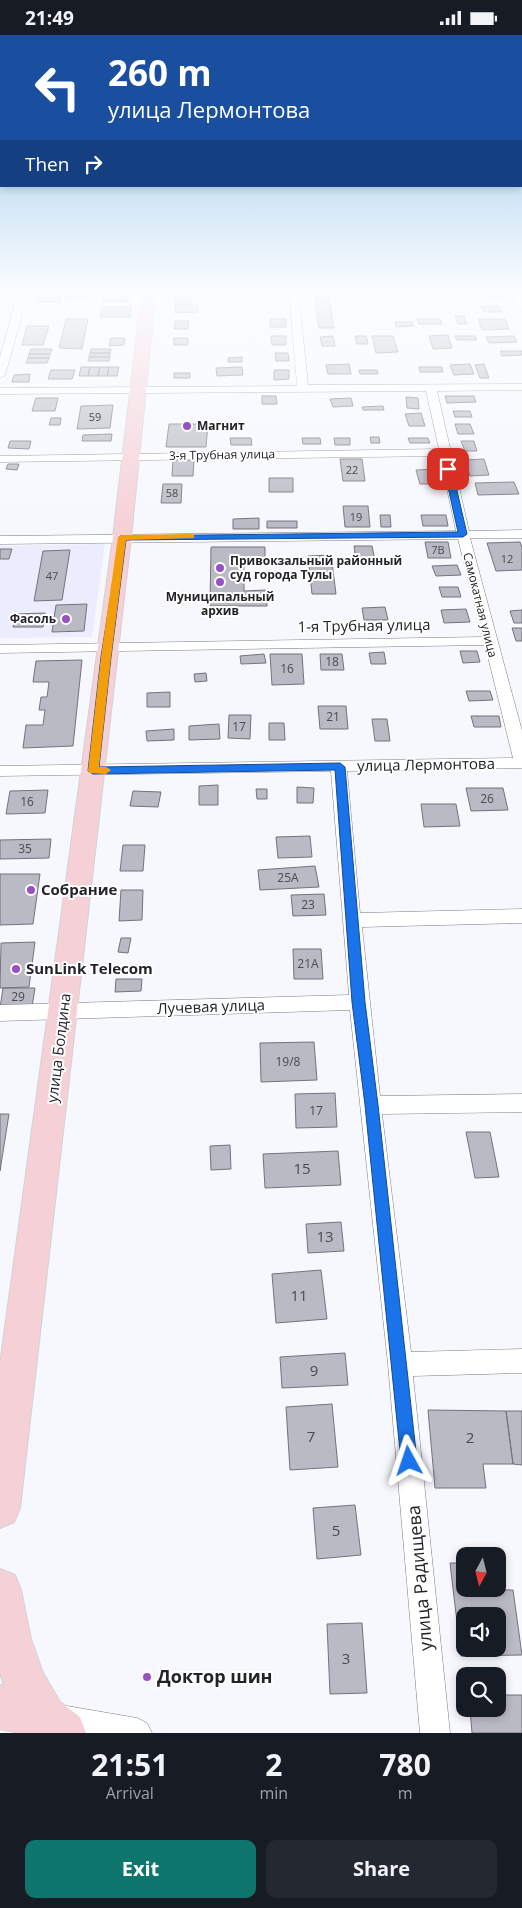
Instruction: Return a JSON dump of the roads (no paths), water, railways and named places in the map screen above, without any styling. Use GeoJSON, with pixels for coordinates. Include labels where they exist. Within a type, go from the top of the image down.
{"type":"FeatureCollection","features":[{"type":"Feature","properties":{"kind":"main road","name":"улица Болдина"},"geometry":{"type":"LineString","coordinates":[[0,1508],[64,1011],[107,646],[122,537],[140,369]]}},
{"type":"Feature","properties":{"kind":"main road"},"geometry":{"type":"LineString","coordinates":[[0,1591],[10,1639],[25,1684],[54,1725]]}},
{"type":"Feature","properties":{"kind":"main road"},"geometry":{"type":"LineString","coordinates":[[0,1707],[54,1725]]}},
{"type":"Feature","properties":{"kind":"street"},"geometry":{"type":"LineString","coordinates":[[302,369],[304,389]]}},
{"type":"Feature","properties":{"kind":"street"},"geometry":{"type":"LineString","coordinates":[[0,391],[522,387]]}},
{"type":"Feature","properties":{"kind":"street","name":"Самокатная улица"},"geometry":{"type":"LineString","coordinates":[[431,388],[489,641],[522,762]]}},
{"type":"Feature","properties":{"kind":"street","name":"3-я Трубная улица"},"geometry":{"type":"LineString","coordinates":[[0,459],[445,452]]}},
{"type":"Feature","properties":{"kind":"street"},"geometry":{"type":"LineString","coordinates":[[0,540],[122,537],[522,534]]}},
{"type":"Feature","properties":{"kind":"street","name":"1-я Трубная улица"},"geometry":{"type":"LineString","coordinates":[[0,649],[489,641]]}},
{"type":"Feature","properties":{"kind":"street","name":"улица Лермонтова"},"geometry":{"type":"LineString","coordinates":[[0,771],[340,767],[522,762]]}},
{"type":"Feature","properties":{"kind":"street","name":"улица Радищева"},"geometry":{"type":"LineString","coordinates":[[340,767],[359,1002],[400,1364],[435,1733]]}},
{"type":"Feature","properties":{"kind":"street"},"geometry":{"type":"LineString","coordinates":[[352,921],[522,917]]}},
{"type":"Feature","properties":{"kind":"street","name":"Лучевая улица"},"geometry":{"type":"LineString","coordinates":[[0,1013],[359,1002]]}},
{"type":"Feature","properties":{"kind":"street"},"geometry":{"type":"LineString","coordinates":[[372,1105],[522,1103]]}},
{"type":"Feature","properties":{"kind":"street"},"geometry":{"type":"LineString","coordinates":[[400,1364],[522,1361]]}},
{"type":"Feature","properties":{"kind":"street"},"geometry":{"type":"LineString","coordinates":[[54,1725],[136,1733]]}},
{"type":"Feature","properties":{"kind":"place","name":"Магнит"},"geometry":{"type":"Point","coordinates":[187,426]}},
{"type":"Feature","properties":{"kind":"place","name":"Привокзальный районный суд города Тулы"},"geometry":{"type":"Point","coordinates":[220,568]}},
{"type":"Feature","properties":{"kind":"place","name":"Муниципальный архив"},"geometry":{"type":"Point","coordinates":[220,582]}},
{"type":"Feature","properties":{"kind":"place","name":"Фасоль"},"geometry":{"type":"Point","coordinates":[66,619]}},
{"type":"Feature","properties":{"kind":"place","name":"Собрание"},"geometry":{"type":"Point","coordinates":[31,890]}},
{"type":"Feature","properties":{"kind":"place","name":"SunLink Telecom"},"geometry":{"type":"Point","coordinates":[16,969]}},
{"type":"Feature","properties":{"kind":"place","name":"Доктор шин"},"geometry":{"type":"Point","coordinates":[147,1677]}}]}
